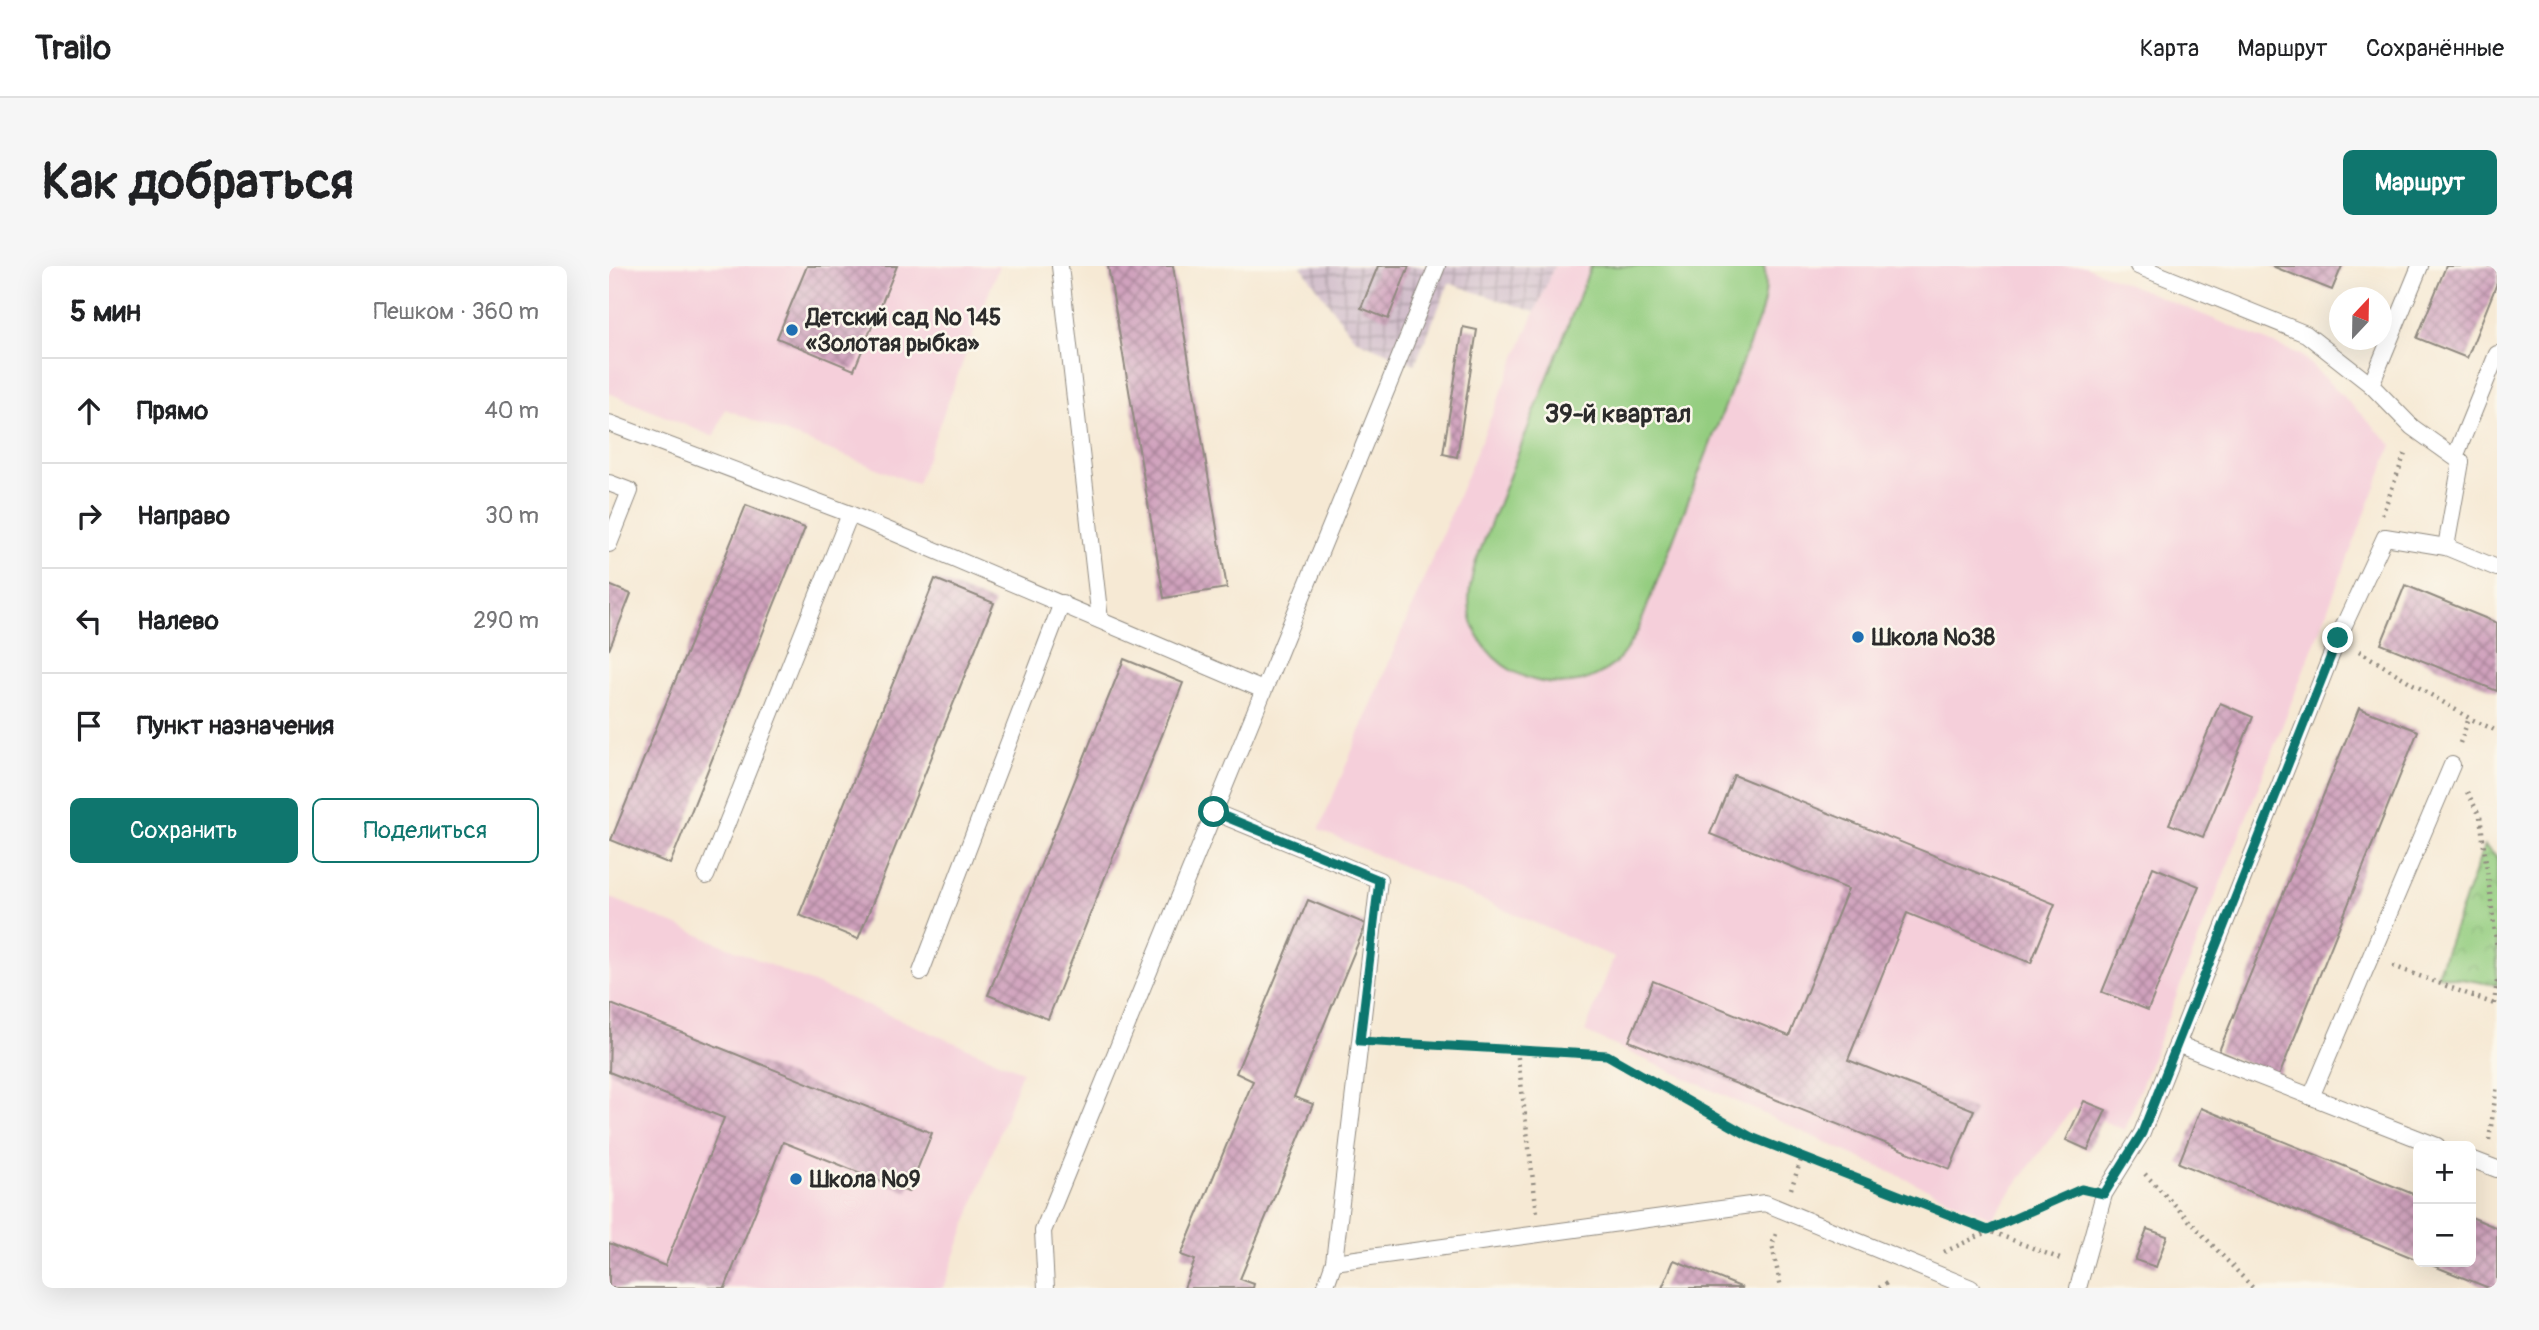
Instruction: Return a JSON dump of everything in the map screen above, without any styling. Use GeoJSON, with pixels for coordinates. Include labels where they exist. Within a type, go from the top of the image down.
{"type":"FeatureCollection","features":[{"type":"Feature","properties":{"kind":"lane"},"geometry":{"type":"LineString","coordinates":[[1061,266],[1100,620]]}},
{"type":"Feature","properties":{"kind":"lane"},"geometry":{"type":"LineString","coordinates":[[1046,1288],[1043,1231],[1437,266]]}},
{"type":"Feature","properties":{"kind":"lane"},"geometry":{"type":"LineString","coordinates":[[2138,266],[2306,334],[2371,385],[2414,428],[2461,462],[2446,547]]}},
{"type":"Feature","properties":{"kind":"lane"},"geometry":{"type":"LineString","coordinates":[[2371,385],[2420,266]]}},
{"type":"Feature","properties":{"kind":"lane"},"geometry":{"type":"LineString","coordinates":[[2455,457],[2497,354]]}},
{"type":"Feature","properties":{"kind":"lane"},"geometry":{"type":"LineString","coordinates":[[609,423],[850,514],[1263,690]]}},
{"type":"Feature","properties":{"kind":"lane"},"geometry":{"type":"LineString","coordinates":[[609,483],[630,491],[609,544]]}},
{"type":"Feature","properties":{"kind":"lane"},"geometry":{"type":"LineString","coordinates":[[706,876],[850,514]]}},
{"type":"Feature","properties":{"kind":"lane"},"geometry":{"type":"LineString","coordinates":[[2078,1288],[2104,1194],[2142,1133],[2338,638],[2385,537],[2446,547],[2497,568]]}},
{"type":"Feature","properties":{"kind":"lane"},"geometry":{"type":"LineString","coordinates":[[921,972],[1062,603]]}},
{"type":"Feature","properties":{"kind":"lane"},"geometry":{"type":"LineString","coordinates":[[2311,1097],[2452,765]]}},
{"type":"Feature","properties":{"kind":"lane"},"geometry":{"type":"LineString","coordinates":[[1214,812],[1379,880],[1334,1262],[1325,1288]]}},
{"type":"Feature","properties":{"kind":"lane"},"geometry":{"type":"LineString","coordinates":[[2177,1045],[2424,1141]]}},
{"type":"Feature","properties":{"kind":"lane"},"geometry":{"type":"LineString","coordinates":[[1334,1262],[1765,1203],[1971,1288]]}},
{"type":"Feature","properties":{"kind":"path"},"geometry":{"type":"LineString","coordinates":[[2385,537],[2382,518],[2414,428]]}},
{"type":"Feature","properties":{"kind":"path"},"geometry":{"type":"LineString","coordinates":[[2338,638],[2469,718],[2497,731]]}},
{"type":"Feature","properties":{"kind":"path"},"geometry":{"type":"LineString","coordinates":[[2469,718],[2452,765],[2480,816],[2497,948]]}},
{"type":"Feature","properties":{"kind":"path"},"geometry":{"type":"LineString","coordinates":[[2371,957],[2495,1005],[2497,981]]}},
{"type":"Feature","properties":{"kind":"path"},"geometry":{"type":"LineString","coordinates":[[1360,1041],[1607,1055],[1751,1137],[2083,1268]]}},
{"type":"Feature","properties":{"kind":"path"},"geometry":{"type":"LineString","coordinates":[[1517,1050],[1540,1234]]}},
{"type":"Feature","properties":{"kind":"path"},"geometry":{"type":"LineString","coordinates":[[2484,1165],[2497,1086]]}},
{"type":"Feature","properties":{"kind":"path"},"geometry":{"type":"LineString","coordinates":[[2128,1156],[2253,1288]]}},
{"type":"Feature","properties":{"kind":"path"},"geometry":{"type":"LineString","coordinates":[[1879,1288],[1915,1265],[2081,1189],[2104,1194]]}},
{"type":"Feature","properties":{"kind":"shaded area","name":"Детский сад № 145 «Золотая рыбка»"},"geometry":{"type":"Polygon","coordinates":[[[609,266],[999,266],[917,484],[725,409],[714,437],[609,393],[609,266]]]}},
{"type":"Feature","properties":{"kind":"shaded area"},"geometry":{"type":"Polygon","coordinates":[[[1301,266],[1554,266],[1535,312],[1449,283],[1415,364],[1355,339],[1301,266]]]}},
{"type":"Feature","properties":{"kind":"shaded area","name":"Школа №38"},"geometry":{"type":"Polygon","coordinates":[[[1554,266],[2085,266],[2301,355],[2392,445],[2124,1130],[2073,1108],[1991,1218],[1585,1032],[1614,957],[1319,830],[1554,266]]]}},
{"type":"Feature","properties":{"kind":"shaded area","name":"Школа №9"},"geometry":{"type":"Polygon","coordinates":[[[609,897],[1022,1071],[943,1288],[609,1288],[609,897]]]}},
{"type":"Feature","properties":{"kind":"green space"},"geometry":{"type":"Polygon","coordinates":[[[1591,266],[1764,266],[1765,291],[1760,316],[1636,634],[1617,661],[1596,676],[1572,683],[1548,683],[1524,677],[1503,665],[1486,648],[1474,626],[1469,601],[1470,591],[1475,564],[1591,266]]]}},
{"type":"Feature","properties":{"kind":"green space"},"geometry":{"type":"Polygon","coordinates":[[[2484,846],[2497,857],[2497,985],[2437,975],[2484,846]]]}},
{"type":"Feature","properties":{"kind":"building"},"geometry":{"type":"Polygon","coordinates":[[[807,266],[897,266],[854,370],[777,338],[807,266]]]}},
{"type":"Feature","properties":{"kind":"building"},"geometry":{"type":"Polygon","coordinates":[[[1108,266],[1173,266],[1227,588],[1164,598],[1108,266]]]}},
{"type":"Feature","properties":{"kind":"building"},"geometry":{"type":"Polygon","coordinates":[[[1378,266],[1409,266],[1388,319],[1361,308],[1378,266]]]}},
{"type":"Feature","properties":{"kind":"building"},"geometry":{"type":"Polygon","coordinates":[[[2272,266],[2342,266],[2333,287],[2329,289],[2272,266]]]}},
{"type":"Feature","properties":{"kind":"building"},"geometry":{"type":"Polygon","coordinates":[[[2446,266],[2497,266],[2497,283],[2467,358],[2417,338],[2446,266]]]}},
{"type":"Feature","properties":{"kind":"building"},"geometry":{"type":"Polygon","coordinates":[[[1463,327],[1477,330],[1457,457],[1443,454],[1463,327]]]}},
{"type":"Feature","properties":{"kind":"building"},"geometry":{"type":"Polygon","coordinates":[[[746,505],[805,528],[670,864],[611,840],[746,505]]]}},
{"type":"Feature","properties":{"kind":"building"},"geometry":{"type":"Polygon","coordinates":[[[935,579],[994,603],[858,939],[799,915],[935,579]]]}},
{"type":"Feature","properties":{"kind":"building"},"geometry":{"type":"Polygon","coordinates":[[[609,585],[631,594],[609,650],[609,585]]]}},
{"type":"Feature","properties":{"kind":"building"},"geometry":{"type":"Polygon","coordinates":[[[2405,585],[2497,623],[2497,691],[2381,644],[2405,585]]]}},
{"type":"Feature","properties":{"kind":"building"},"geometry":{"type":"Polygon","coordinates":[[[1124,659],[1183,683],[1048,1019],[988,995],[1124,659]]]}},
{"type":"Feature","properties":{"kind":"building"},"geometry":{"type":"Polygon","coordinates":[[[2220,703],[2253,717],[2203,837],[2169,824],[2220,703]]]}},
{"type":"Feature","properties":{"kind":"building"},"geometry":{"type":"Polygon","coordinates":[[[2359,708],[2418,731],[2279,1076],[2219,1051],[2359,708]]]}},
{"type":"Feature","properties":{"kind":"building"},"geometry":{"type":"Polygon","coordinates":[[[1734,775],[2055,904],[2031,963],[1907,913],[1848,1060],[1974,1110],[1950,1169],[1629,1041],[1653,981],[1789,1036],[1848,889],[1710,834],[1734,775]]]}},
{"type":"Feature","properties":{"kind":"building"},"geometry":{"type":"Polygon","coordinates":[[[2153,867],[2199,886],[2148,1010],[2102,992],[2153,867]]]}},
{"type":"Feature","properties":{"kind":"building"},"geometry":{"type":"Polygon","coordinates":[[[1308,900],[1366,924],[1294,1097],[1313,1104],[1240,1279],[1254,1284],[1253,1288],[1184,1288],[1195,1260],[1181,1255],[1253,1081],[1236,1073],[1308,900]]]}},
{"type":"Feature","properties":{"kind":"building"},"geometry":{"type":"Polygon","coordinates":[[[611,1004],[932,1133],[908,1192],[783,1142],[725,1288],[609,1288],[609,1243],[665,1266],[724,1118],[609,1072],[611,1004]]]}},
{"type":"Feature","properties":{"kind":"building"},"geometry":{"type":"Polygon","coordinates":[[[2084,1101],[2106,1110],[2088,1150],[2066,1140],[2084,1101]]]}},
{"type":"Feature","properties":{"kind":"building"},"geometry":{"type":"Polygon","coordinates":[[[2201,1108],[2413,1194],[2413,1258],[2179,1163],[2201,1108]]]}},
{"type":"Feature","properties":{"kind":"building"},"geometry":{"type":"Polygon","coordinates":[[[2476,1219],[2497,1228],[2497,1288],[2489,1288],[2436,1267],[2476,1267],[2476,1219]]]}},
{"type":"Feature","properties":{"kind":"building"},"geometry":{"type":"Polygon","coordinates":[[[2147,1229],[2167,1236],[2156,1267],[2135,1260],[2147,1229]]]}},
{"type":"Feature","properties":{"kind":"building"},"geometry":{"type":"Polygon","coordinates":[[[1674,1260],[1743,1288],[1662,1288],[1674,1260]]]}},
{"type":"Feature","properties":{"kind":"place","name":"Детский сад № 145 «Золотая рыбка»"},"geometry":{"type":"Point","coordinates":[792,330]}},
{"type":"Feature","properties":{"kind":"place","name":"Школа №38"},"geometry":{"type":"Point","coordinates":[1858,637]}},
{"type":"Feature","properties":{"kind":"place","name":"Школа №9"},"geometry":{"type":"Point","coordinates":[796,1179]}},
{"type":"Feature","properties":{"kind":"district","name":"39-й квартал"},"geometry":{"type":"Point","coordinates":[1618,414]}},
{"type":"Feature","properties":{"kind":"route"},"geometry":{"type":"LineString","coordinates":[[1214,812],[1379,880],[1360,1041],[1607,1055],[1751,1137],[1988,1230],[2081,1189],[2104,1194],[2142,1133],[2338,638]]}}]}
